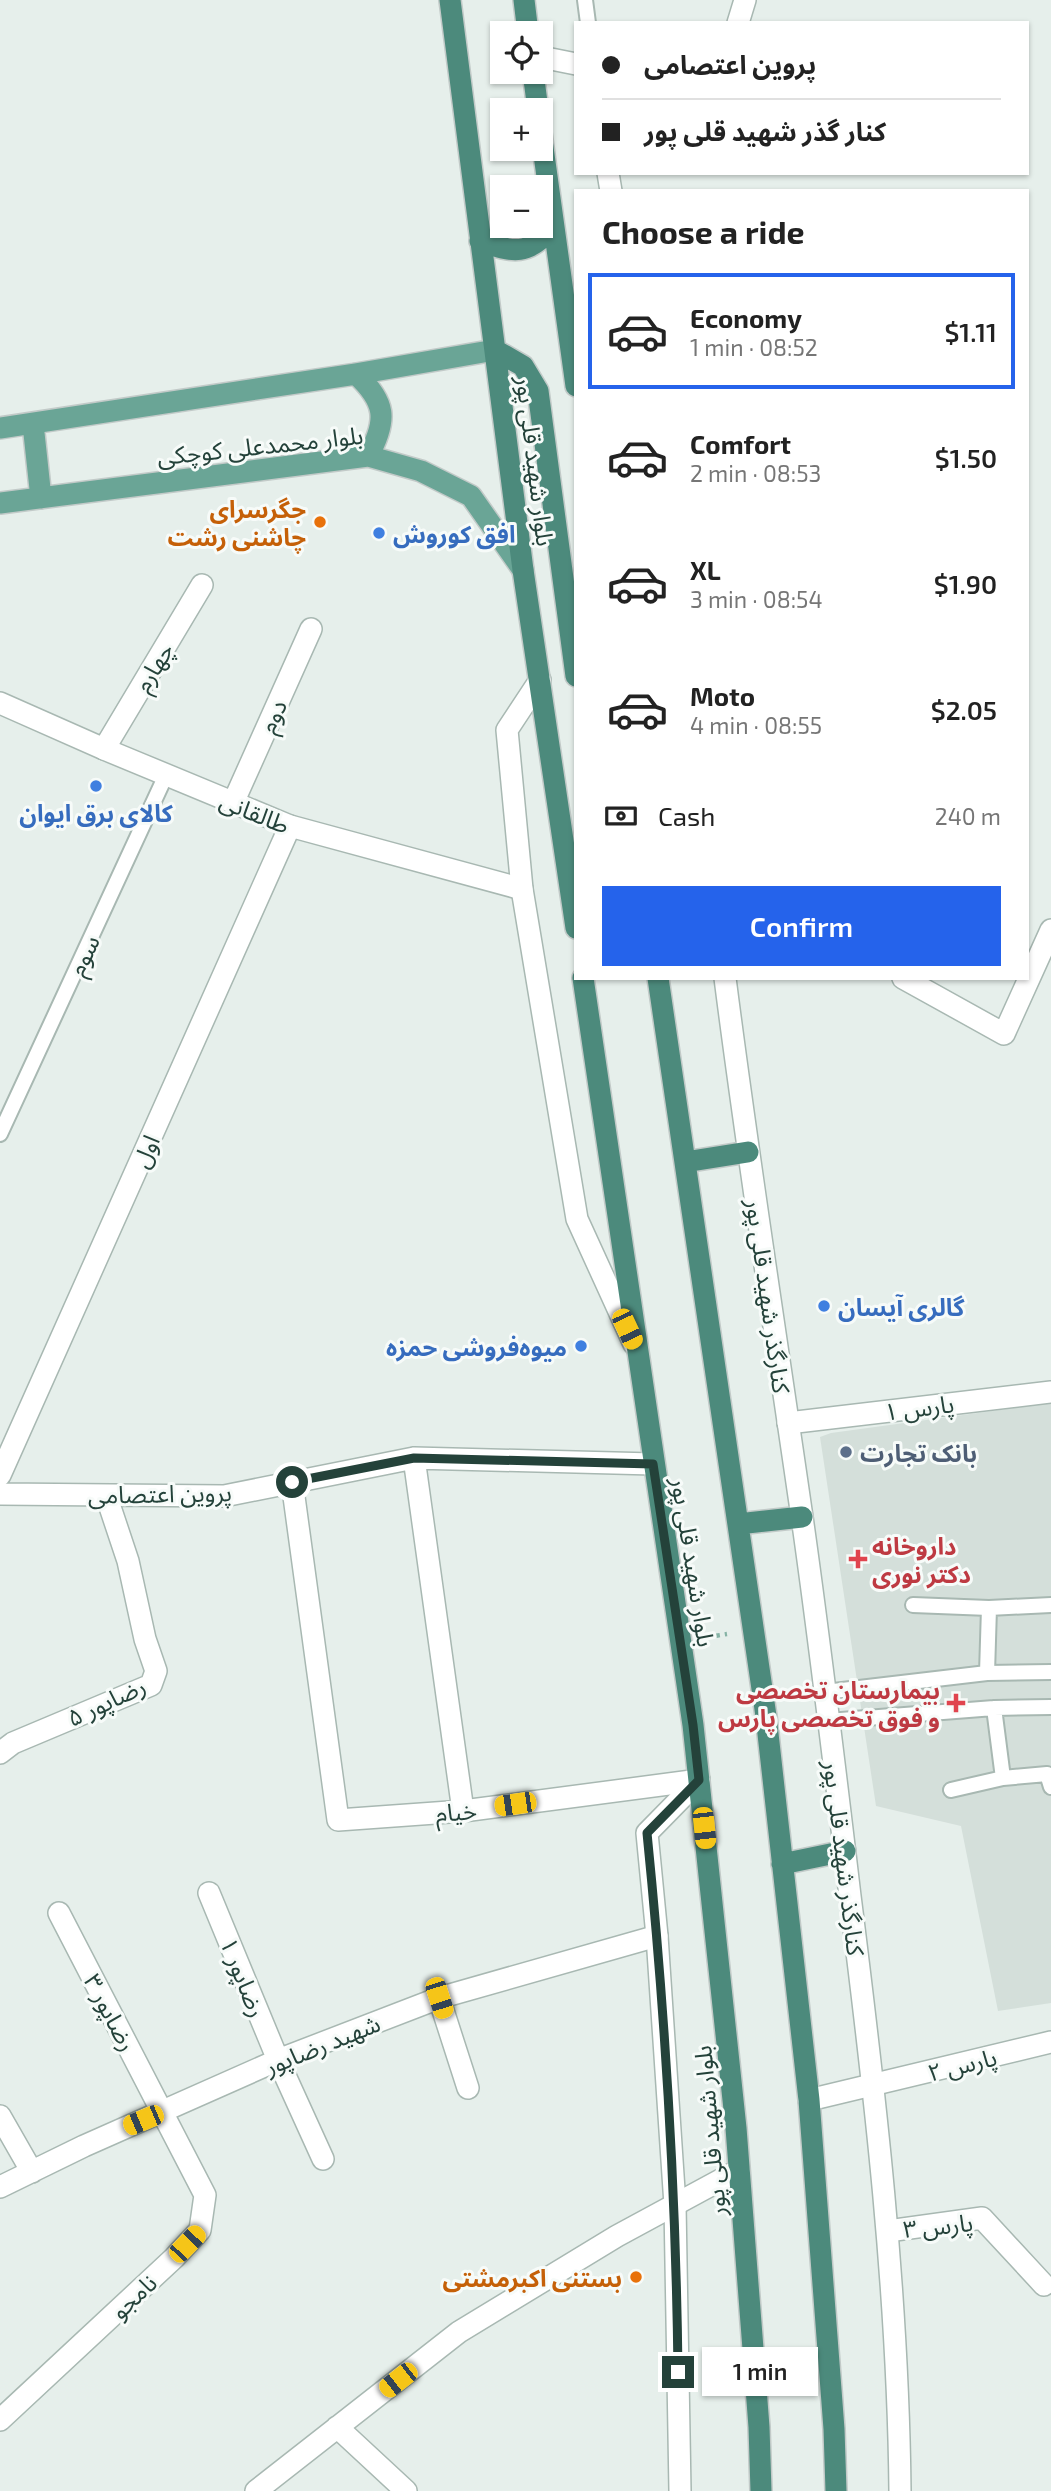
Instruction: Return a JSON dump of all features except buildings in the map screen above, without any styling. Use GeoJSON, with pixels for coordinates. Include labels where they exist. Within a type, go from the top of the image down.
{"type":"FeatureCollection","features":[{"type":"Feature","properties":{"kind":"highway","name":"بلوار شهید قلی پور"},"geometry":{"type":"LineString","coordinates":[[450,0],[523,570],[574,914]]}},
{"type":"Feature","properties":{"kind":"highway"},"geometry":{"type":"LineString","coordinates":[[524,0],[527,21]]}},
{"type":"Feature","properties":{"kind":"highway","name":"بلوار شهید قلی پور"},"geometry":{"type":"LineString","coordinates":[[553,227],[574,372]]}},
{"type":"Feature","properties":{"kind":"highway"},"geometry":{"type":"LineString","coordinates":[[480,241],[506,250],[524,250],[544,238]]}},
{"type":"Feature","properties":{"kind":"highway"},"geometry":{"type":"LineString","coordinates":[[495,350],[523,366],[538,391],[574,661]]}},
{"type":"Feature","properties":{"kind":"highway","name":"بلوار شهید قلی پور"},"geometry":{"type":"LineString","coordinates":[[583,980],[693,1725],[740,2170],[759,2427],[761,2491]]}},
{"type":"Feature","properties":{"kind":"highway","name":"بلوار شهید قلی پور"},"geometry":{"type":"LineString","coordinates":[[658,980],[766,1716],[809,2100],[834,2429],[836,2491]]}},
{"type":"Feature","properties":{"kind":"highway"},"geometry":{"type":"LineString","coordinates":[[685,1162],[748,1152]]}},
{"type":"Feature","properties":{"kind":"highway"},"geometry":{"type":"LineString","coordinates":[[738,1524],[802,1517]]}},
{"type":"Feature","properties":{"kind":"highway"},"geometry":{"type":"LineString","coordinates":[[782,1864],[845,1851]]}},
{"type":"Feature","properties":{"kind":"main road","name":"بلوار محمدعلی کوچکی"},"geometry":{"type":"LineString","coordinates":[[0,428],[495,350]]}},
{"type":"Feature","properties":{"kind":"main road"},"geometry":{"type":"LineString","coordinates":[[356,374],[373,390],[381,412],[380,435],[368,456]]}},
{"type":"Feature","properties":{"kind":"main road"},"geometry":{"type":"LineString","coordinates":[[33,424],[41,499]]}},
{"type":"Feature","properties":{"kind":"main road","name":"بلوار محمدعلی کوچکی"},"geometry":{"type":"LineString","coordinates":[[0,503],[368,456],[421,471],[471,496],[523,570]]}},
{"type":"Feature","properties":{"kind":"street"},"geometry":{"type":"LineString","coordinates":[[739,21],[745,0]]}},
{"type":"Feature","properties":{"kind":"street"},"geometry":{"type":"LineString","coordinates":[[553,59],[574,64]]}},
{"type":"Feature","properties":{"kind":"street","name":"چهارم"},"geometry":{"type":"LineString","coordinates":[[104,750],[202,585]]}},
{"type":"Feature","properties":{"kind":"street","name":"دوم"},"geometry":{"type":"LineString","coordinates":[[233,803],[312,629]]}},
{"type":"Feature","properties":{"kind":"street"},"geometry":{"type":"LineString","coordinates":[[540,680],[506,730],[522,889],[577,1219],[638,1352]]}},
{"type":"Feature","properties":{"kind":"street","name":"طالقانی"},"geometry":{"type":"LineString","coordinates":[[0,703],[104,750],[290,827],[522,889]]}},
{"type":"Feature","properties":{"kind":"street","name":"اول"},"geometry":{"type":"LineString","coordinates":[[0,1475],[290,827]]}},
{"type":"Feature","properties":{"kind":"street"},"geometry":{"type":"LineString","coordinates":[[1029,979],[1051,930]]}},
{"type":"Feature","properties":{"kind":"street","name":"کنارگذر شهید قلی پور"},"geometry":{"type":"LineString","coordinates":[[725,980],[802,1517],[874,2086],[899,2396],[900,2491]]}},
{"type":"Feature","properties":{"kind":"street"},"geometry":{"type":"LineString","coordinates":[[907,980],[1004,1034],[1028,980]]}},
{"type":"Feature","properties":{"kind":"street","name":"پارس ۱"},"geometry":{"type":"LineString","coordinates":[[788,1423],[1051,1392]]}},
{"type":"Feature","properties":{"kind":"street"},"geometry":{"type":"LineString","coordinates":[[414,1458],[463,1811]]}},
{"type":"Feature","properties":{"kind":"street","name":"پروین اعتصامی"},"geometry":{"type":"LineString","coordinates":[[0,1494],[224,1496],[414,1458],[653,1464]]}},
{"type":"Feature","properties":{"kind":"street","name":"خیام"},"geometry":{"type":"LineString","coordinates":[[292,1482],[338,1820],[463,1811],[699,1780]]}},
{"type":"Feature","properties":{"kind":"street","name":"رضاپور ۵"},"geometry":{"type":"LineString","coordinates":[[0,1753],[13,1743],[151,1685],[156,1671],[145,1639],[128,1561],[106,1495]]}},
{"type":"Feature","properties":{"kind":"street"},"geometry":{"type":"LineString","coordinates":[[680,2491],[675,2205],[657,1936],[647,1833],[699,1780]]}},
{"type":"Feature","properties":{"kind":"street","name":"رضاپور ۱"},"geometry":{"type":"LineString","coordinates":[[209,1893],[278,2060],[323,2159]]}},
{"type":"Feature","properties":{"kind":"street","name":"رضاپور ۳"},"geometry":{"type":"LineString","coordinates":[[59,1913],[163,2111]]}},
{"type":"Feature","properties":{"kind":"street","name":"شهید رضاپور"},"geometry":{"type":"LineString","coordinates":[[0,2187],[278,2060],[439,1998],[657,1936]]}},
{"type":"Feature","properties":{"kind":"street"},"geometry":{"type":"LineString","coordinates":[[439,1998],[468,2088]]}},
{"type":"Feature","properties":{"kind":"street","name":"پارس ۲"},"geometry":{"type":"LineString","coordinates":[[809,2100],[1051,2042]]}},
{"type":"Feature","properties":{"kind":"street","name":"نامجو"},"geometry":{"type":"LineString","coordinates":[[0,2420],[174,2258],[200,2230],[205,2195],[163,2111]]}},
{"type":"Feature","properties":{"kind":"street"},"geometry":{"type":"LineString","coordinates":[[0,2116],[32,2172]]}},
{"type":"Feature","properties":{"kind":"street"},"geometry":{"type":"LineString","coordinates":[[256,2491],[458,2332],[617,2236],[740,2170]]}},
{"type":"Feature","properties":{"kind":"street","name":"پارس ۳"},"geometry":{"type":"LineString","coordinates":[[887,2231],[982,2218],[1044,2285]]}},
{"type":"Feature","properties":{"kind":"street"},"geometry":{"type":"LineString","coordinates":[[337,2427],[407,2491]]}},
{"type":"Feature","properties":{"kind":"lane"},"geometry":{"type":"LineString","coordinates":[[585,0],[588,21]]}},
{"type":"Feature","properties":{"kind":"lane","name":"سوم"},"geometry":{"type":"LineString","coordinates":[[0,1134],[166,775]]}},
{"type":"Feature","properties":{"kind":"lane"},"geometry":{"type":"LineString","coordinates":[[913,1605],[989,1608],[1051,1605]]}},
{"type":"Feature","properties":{"kind":"lane"},"geometry":{"type":"LineString","coordinates":[[987,1673],[989,1608]]}},
{"type":"Feature","properties":{"kind":"lane"},"geometry":{"type":"LineString","coordinates":[[825,1692],[987,1673],[1051,1672]]}},
{"type":"Feature","properties":{"kind":"lane"},"geometry":{"type":"LineString","coordinates":[[828,1721],[994,1708],[1051,1707]]}},
{"type":"Feature","properties":{"kind":"lane"},"geometry":{"type":"LineString","coordinates":[[994,1708],[1003,1778]]}},
{"type":"Feature","properties":{"kind":"lane"},"geometry":{"type":"LineString","coordinates":[[951,1790],[1003,1778],[1046,1774],[1051,1787]]}},
{"type":"Feature","properties":{"kind":"shaded area","name":"بیمارستان تخصصی و فوق تخصصی پارس"},"geometry":{"type":"Polygon","coordinates":[[[1051,1403],[1051,2003],[998,2011],[961,1826],[876,1806],[820,1437],[831,1433],[1051,1403]]]}},
{"type":"Feature","properties":{"kind":"place","name":"جگرسرای چاشنی رشت"},"geometry":{"type":"Point","coordinates":[320,522]}},
{"type":"Feature","properties":{"kind":"place","name":"افق کوروش"},"geometry":{"type":"Point","coordinates":[379,533]}},
{"type":"Feature","properties":{"kind":"place","name":"کالای برق ایوان"},"geometry":{"type":"Point","coordinates":[96,786]}},
{"type":"Feature","properties":{"kind":"place","name":"گالری آیسان"},"geometry":{"type":"Point","coordinates":[824,1306]}},
{"type":"Feature","properties":{"kind":"place","name":"میوه‌فروشی حمزه"},"geometry":{"type":"Point","coordinates":[581,1346]}},
{"type":"Feature","properties":{"kind":"place","name":"بانک تجارت"},"geometry":{"type":"Point","coordinates":[846,1452]}},
{"type":"Feature","properties":{"kind":"place","name":"داروخانه دکتر نوری"},"geometry":{"type":"Point","coordinates":[858,1559]}},
{"type":"Feature","properties":{"kind":"place","name":"بیمارستان تخصصی و فوق تخصصی پارس"},"geometry":{"type":"Point","coordinates":[956,1703]}},
{"type":"Feature","properties":{"kind":"place","name":"بستنی اکبرمشتی"},"geometry":{"type":"Point","coordinates":[636,2277]}},
{"type":"Feature","properties":{"kind":"route"},"geometry":{"type":"LineString","coordinates":[[292,1482],[414,1458],[653,1464],[699,1780],[647,1833],[657,1936],[675,2205],[678,2372]]}}]}
